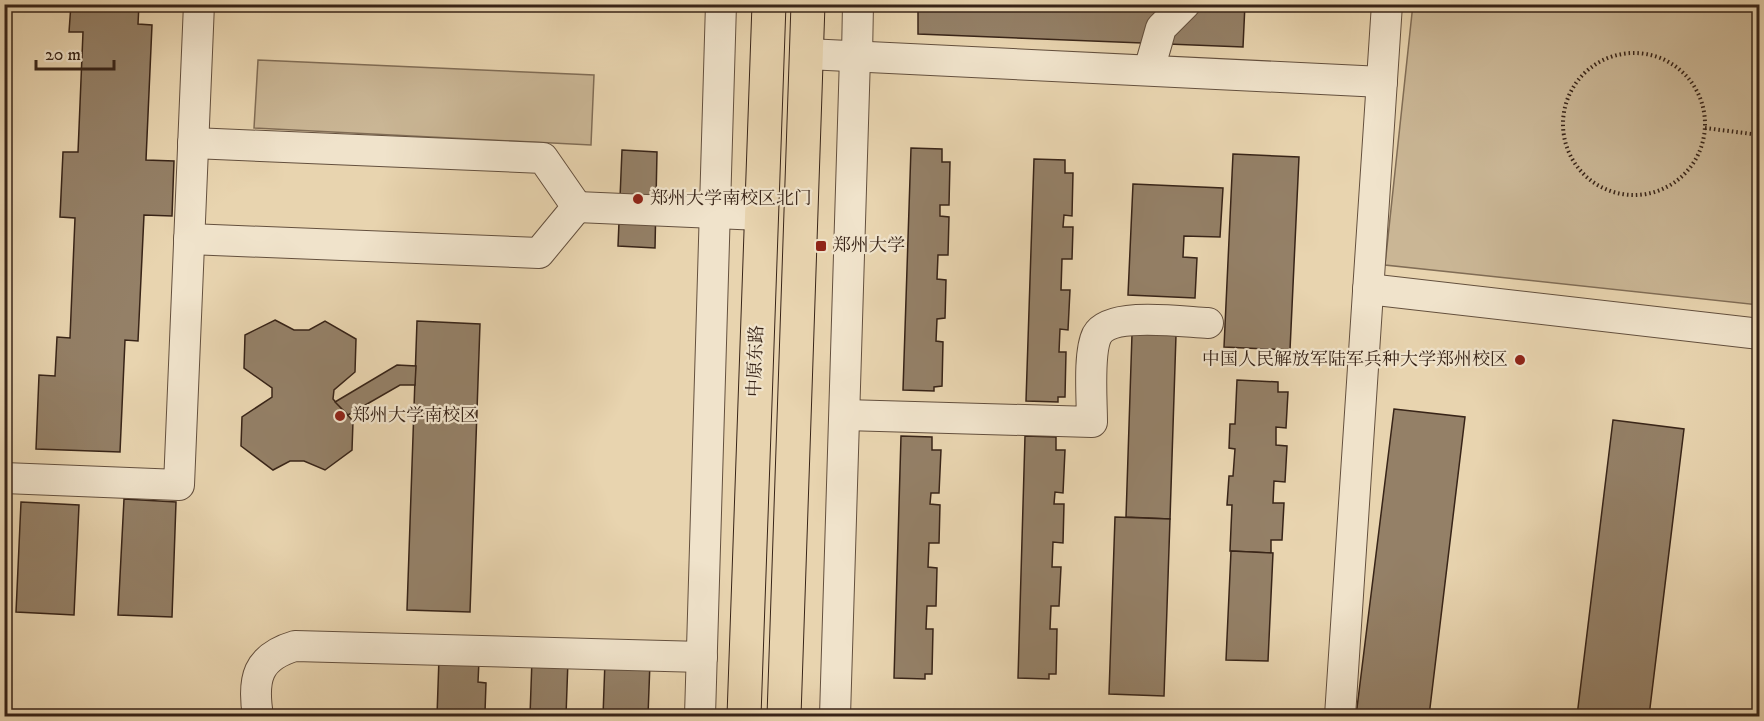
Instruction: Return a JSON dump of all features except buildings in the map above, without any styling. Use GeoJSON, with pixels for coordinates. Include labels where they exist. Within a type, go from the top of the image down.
{"type":"FeatureCollection","features":[{"type":"Feature","properties":{"kind":"main road","name":"中原东路"},"geometry":{"type":"LineString","coordinates":[[744,717],[769,4]]}},
{"type":"Feature","properties":{"kind":"main road"},"geometry":{"type":"LineString","coordinates":[[784,717],[808,4]]}},
{"type":"Feature","properties":{"kind":"street"},"geometry":{"type":"LineString","coordinates":[[4,478],[179,485],[199,4]]}},
{"type":"Feature","properties":{"kind":"street"},"geometry":{"type":"LineString","coordinates":[[700,717],[721,4]]}},
{"type":"Feature","properties":{"kind":"street"},"geometry":{"type":"LineString","coordinates":[[835,717],[858,4]]}},
{"type":"Feature","properties":{"kind":"street"},"geometry":{"type":"LineString","coordinates":[[1149,70],[1161,28],[1185,4]]}},
{"type":"Feature","properties":{"kind":"street"},"geometry":{"type":"LineString","coordinates":[[1340,717],[1387,4]]}},
{"type":"Feature","properties":{"kind":"street"},"geometry":{"type":"LineString","coordinates":[[807,54],[1382,82]]}},
{"type":"Feature","properties":{"kind":"street"},"geometry":{"type":"LineString","coordinates":[[193,143],[543,158],[577,207]]}},
{"type":"Feature","properties":{"kind":"street"},"geometry":{"type":"LineString","coordinates":[[577,207],[761,215]]}},
{"type":"Feature","properties":{"kind":"street"},"geometry":{"type":"LineString","coordinates":[[189,239],[539,253],[577,207]]}},
{"type":"Feature","properties":{"kind":"street"},"geometry":{"type":"LineString","coordinates":[[1368,289],[1760,334]]}},
{"type":"Feature","properties":{"kind":"street"},"geometry":{"type":"LineString","coordinates":[[845,415],[1092,422],[1094,346],[1098,333],[1109,324],[1124,320],[1208,323]]}},
{"type":"Feature","properties":{"kind":"street"},"geometry":{"type":"LineString","coordinates":[[258,717],[255,695],[262,664],[277,651],[295,646],[702,657]]}},
{"type":"Feature","properties":{"kind":"path"},"geometry":{"type":"LineString","coordinates":[[1633,52],[1657,55],[1677,66],[1693,83],[1703,104],[1705,128],[1701,151],[1689,171],[1671,186],[1649,194],[1626,196],[1603,189],[1583,175],[1569,156],[1562,133],[1563,108],[1572,86],[1588,68],[1609,56],[1633,52]]}},
{"type":"Feature","properties":{"kind":"path"},"geometry":{"type":"LineString","coordinates":[[1705,128],[1760,135]]}},
{"type":"Feature","properties":{"kind":"shaded area"},"geometry":{"type":"Polygon","coordinates":[[[1413,4],[1759,5],[1759,305],[1385,265],[1413,4]]]}},
{"type":"Feature","properties":{"kind":"shaded area"},"geometry":{"type":"Polygon","coordinates":[[[258,60],[594,75],[591,145],[254,128],[258,60]]]}},
{"type":"Feature","properties":{"kind":"place","name":"郑州大学南校区北门"},"geometry":{"type":"Point","coordinates":[638,199]}},
{"type":"Feature","properties":{"kind":"place","name":"郑州大学"},"geometry":{"type":"Point","coordinates":[821,246]}},
{"type":"Feature","properties":{"kind":"place","name":"中国人民解放军陆军兵种大学郑州校区"},"geometry":{"type":"Point","coordinates":[1520,360]}},
{"type":"Feature","properties":{"kind":"place","name":"郑州大学南校区"},"geometry":{"type":"Point","coordinates":[340,416]}}]}
